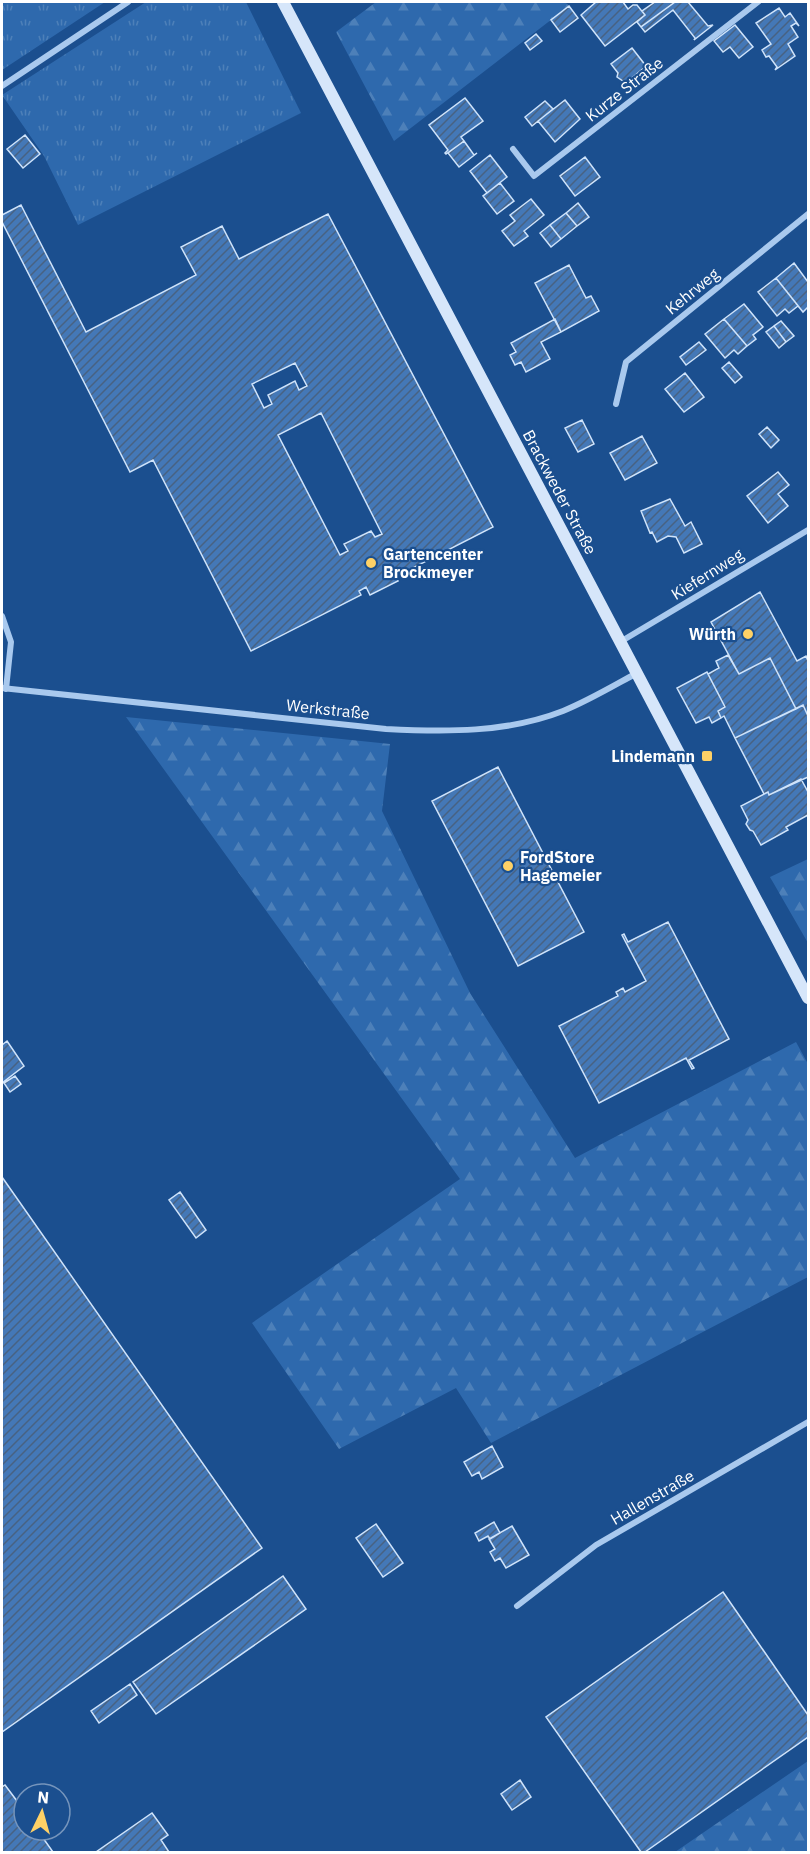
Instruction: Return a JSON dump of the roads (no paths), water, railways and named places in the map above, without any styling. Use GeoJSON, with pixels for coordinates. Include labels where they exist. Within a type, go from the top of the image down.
{"type":"FeatureCollection","features":[{"type":"Feature","properties":{"kind":"street"},"geometry":{"type":"LineString","coordinates":[[2,86],[128,2]]}},
{"type":"Feature","properties":{"kind":"street","name":"Brackweder Straße"},"geometry":{"type":"LineString","coordinates":[[283,2],[808,998]]}},
{"type":"Feature","properties":{"kind":"street","name":"Kurze Straße"},"geometry":{"type":"LineString","coordinates":[[513,149],[534,176],[758,2]]}},
{"type":"Feature","properties":{"kind":"street","name":"Kehrweg"},"geometry":{"type":"LineString","coordinates":[[616,404],[626,362],[808,214]]}},
{"type":"Feature","properties":{"kind":"street","name":"Kiefernweg"},"geometry":{"type":"LineString","coordinates":[[620,642],[808,530]]}},
{"type":"Feature","properties":{"kind":"street","name":"Werkstraße"},"geometry":{"type":"LineString","coordinates":[[2,615],[11,642],[4,688],[352,725],[436,731],[510,727],[563,711],[637,674]]}},
{"type":"Feature","properties":{"kind":"street","name":"Hallenstraße"},"geometry":{"type":"LineString","coordinates":[[517,1606],[596,1545],[808,1422]]}},
{"type":"Feature","properties":{"kind":"place","name":"Gartencenter Brockmeyer"},"geometry":{"type":"Point","coordinates":[371,563]}},
{"type":"Feature","properties":{"kind":"place","name":"Würth"},"geometry":{"type":"Point","coordinates":[748,634]}},
{"type":"Feature","properties":{"kind":"place","name":"Lindemann"},"geometry":{"type":"Point","coordinates":[707,756]}},
{"type":"Feature","properties":{"kind":"place","name":"FordStore Hagemeier"},"geometry":{"type":"Point","coordinates":[508,866]}}]}
